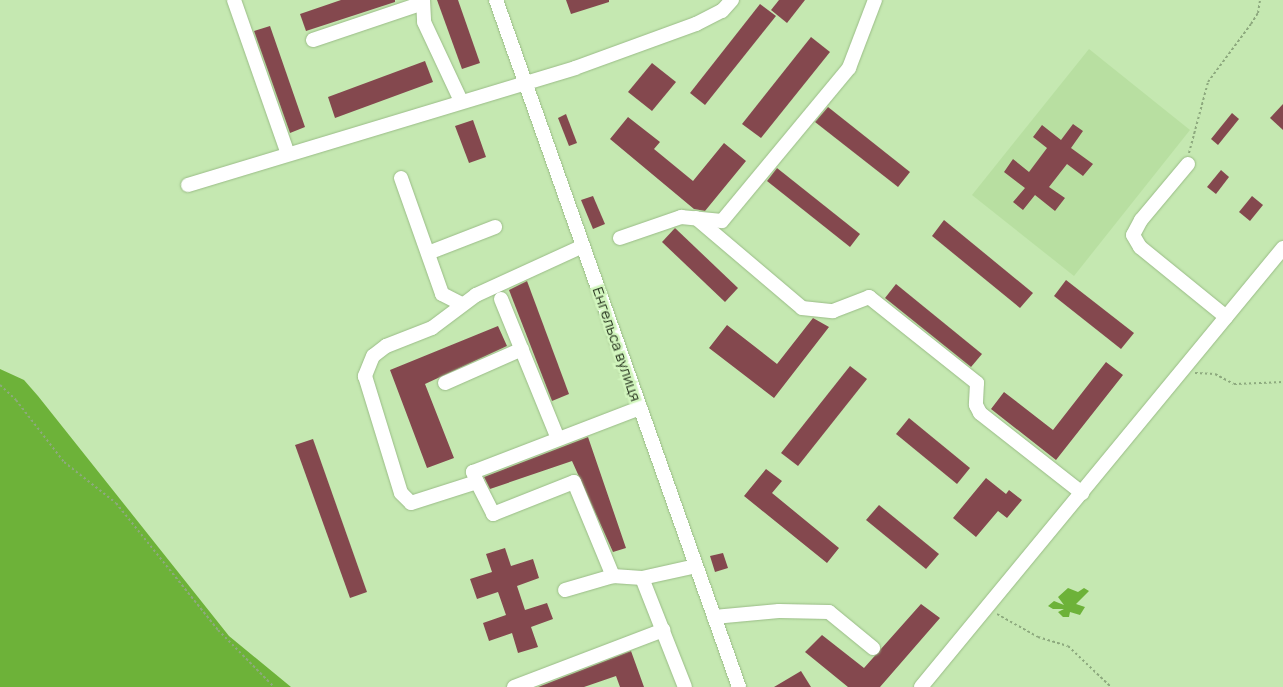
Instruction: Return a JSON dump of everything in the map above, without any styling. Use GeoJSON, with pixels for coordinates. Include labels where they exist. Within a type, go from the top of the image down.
{"type":"FeatureCollection","features":[{"type":"Feature","properties":{"kind":"street"},"geometry":{"type":"LineString","coordinates":[[234,0],[288,154]]}},
{"type":"Feature","properties":{"kind":"street","name":"Енгельса вулиця"},"geometry":{"type":"LineString","coordinates":[[496,0],[739,687]]}},
{"type":"Feature","properties":{"kind":"street"},"geometry":{"type":"LineString","coordinates":[[188,185],[524,81],[575,68],[696,24],[722,11],[732,0]]}},
{"type":"Feature","properties":{"kind":"street"},"geometry":{"type":"LineString","coordinates":[[620,238],[681,217],[722,221],[849,68],[875,0]]}},
{"type":"Feature","properties":{"kind":"street"},"geometry":{"type":"LineString","coordinates":[[313,40],[423,2],[424,22],[461,101]]}},
{"type":"Feature","properties":{"kind":"street"},"geometry":{"type":"LineString","coordinates":[[1188,164],[1141,220],[1133,234],[1140,247],[1226,317]]}},
{"type":"Feature","properties":{"kind":"street"},"geometry":{"type":"LineString","coordinates":[[401,178],[442,294],[462,304]]}},
{"type":"Feature","properties":{"kind":"street"},"geometry":{"type":"LineString","coordinates":[[696,218],[802,308],[833,311],[869,297],[978,384],[976,405],[980,413],[1082,493]]}},
{"type":"Feature","properties":{"kind":"street"},"geometry":{"type":"LineString","coordinates":[[428,253],[495,227]]}},
{"type":"Feature","properties":{"kind":"street"},"geometry":{"type":"LineString","coordinates":[[477,482],[411,502],[406,500],[365,376],[373,356],[386,346],[432,328],[462,304],[583,246]]}},
{"type":"Feature","properties":{"kind":"street"},"geometry":{"type":"LineString","coordinates":[[921,687],[1283,248]]}},
{"type":"Feature","properties":{"kind":"street"},"geometry":{"type":"LineString","coordinates":[[502,299],[558,440]]}},
{"type":"Feature","properties":{"kind":"street"},"geometry":{"type":"LineString","coordinates":[[445,383],[522,349]]}},
{"type":"Feature","properties":{"kind":"street"},"geometry":{"type":"LineString","coordinates":[[613,576],[574,482],[493,514],[473,472],[640,408]]}},
{"type":"Feature","properties":{"kind":"street"},"geometry":{"type":"LineString","coordinates":[[565,590],[613,576],[642,578],[696,566]]}},
{"type":"Feature","properties":{"kind":"street"},"geometry":{"type":"LineString","coordinates":[[642,578],[685,687]]}},
{"type":"Feature","properties":{"kind":"street"},"geometry":{"type":"LineString","coordinates":[[714,617],[780,611],[829,612],[873,648]]}},
{"type":"Feature","properties":{"kind":"street"},"geometry":{"type":"LineString","coordinates":[[514,687],[663,630]]}},
{"type":"Feature","properties":{"kind":"path"},"geometry":{"type":"LineString","coordinates":[[1188,164],[1208,82],[1258,13],[1260,0]]}},
{"type":"Feature","properties":{"kind":"path"},"geometry":{"type":"LineString","coordinates":[[1181,372],[1215,374],[1234,384],[1283,382]]}},
{"type":"Feature","properties":{"kind":"path"},"geometry":{"type":"LineString","coordinates":[[0,385],[16,400],[64,462],[116,503],[218,630],[274,687]]}},
{"type":"Feature","properties":{"kind":"path"},"geometry":{"type":"LineString","coordinates":[[986,608],[1038,637],[1068,646],[1111,687]]}},
{"type":"Feature","properties":{"kind":"shaded area"},"geometry":{"type":"Polygon","coordinates":[[[1089,49],[1190,130],[1074,276],[972,195],[1089,49]]]}},
{"type":"Feature","properties":{"kind":"green space"},"geometry":{"type":"Polygon","coordinates":[[[0,369],[24,380],[38,396],[229,636],[291,687],[0,687],[0,369]]]}},
{"type":"Feature","properties":{"kind":"green space"},"geometry":{"type":"Polygon","coordinates":[[[1068,588],[1078,592],[1084,588],[1089,591],[1076,604],[1085,607],[1080,615],[1070,612],[1069,617],[1063,617],[1058,612],[1064,609],[1053,609],[1048,606],[1054,601],[1064,605],[1058,597],[1068,588]]]}},
{"type":"Feature","properties":{"kind":"building"},"geometry":{"type":"Polygon","coordinates":[[[341,0],[395,0],[395,2],[306,31],[300,14],[341,0]]]}},
{"type":"Feature","properties":{"kind":"building"},"geometry":{"type":"Polygon","coordinates":[[[437,0],[458,0],[480,63],[462,69],[437,0]]]}},
{"type":"Feature","properties":{"kind":"building"},"geometry":{"type":"Polygon","coordinates":[[[566,0],[609,0],[609,2],[571,14],[566,0]]]}},
{"type":"Feature","properties":{"kind":"building"},"geometry":{"type":"Polygon","coordinates":[[[779,0],[805,0],[787,23],[771,10],[779,0]]]}},
{"type":"Feature","properties":{"kind":"building"},"geometry":{"type":"Polygon","coordinates":[[[760,4],[776,16],[705,105],[690,93],[760,4]]]}},
{"type":"Feature","properties":{"kind":"building"},"geometry":{"type":"Polygon","coordinates":[[[270,26],[305,127],[290,133],[254,31],[270,26]]]}},
{"type":"Feature","properties":{"kind":"building"},"geometry":{"type":"Polygon","coordinates":[[[811,37],[830,52],[761,138],[742,124],[811,37]]]}},
{"type":"Feature","properties":{"kind":"building"},"geometry":{"type":"Polygon","coordinates":[[[425,61],[433,82],[335,118],[328,97],[425,61]]]}},
{"type":"Feature","properties":{"kind":"building"},"geometry":{"type":"Polygon","coordinates":[[[652,63],[676,82],[652,111],[628,92],[652,63]]]}},
{"type":"Feature","properties":{"kind":"building"},"geometry":{"type":"Polygon","coordinates":[[[1283,104],[1283,130],[1270,118],[1283,104]]]}},
{"type":"Feature","properties":{"kind":"building"},"geometry":{"type":"Polygon","coordinates":[[[828,107],[910,172],[898,187],[815,122],[828,107]]]}},
{"type":"Feature","properties":{"kind":"building"},"geometry":{"type":"Polygon","coordinates":[[[1232,113],[1239,119],[1218,145],[1211,139],[1232,113]]]}},
{"type":"Feature","properties":{"kind":"building"},"geometry":{"type":"Polygon","coordinates":[[[566,114],[577,143],[569,146],[558,118],[566,114]]]}},
{"type":"Feature","properties":{"kind":"building"},"geometry":{"type":"Polygon","coordinates":[[[628,117],[660,142],[654,149],[693,181],[724,143],[746,161],[705,211],[694,209],[610,139],[628,117]]]}},
{"type":"Feature","properties":{"kind":"building"},"geometry":{"type":"Polygon","coordinates":[[[473,120],[486,157],[469,163],[455,126],[473,120]]]}},
{"type":"Feature","properties":{"kind":"building"},"geometry":{"type":"Polygon","coordinates":[[[1073,124],[1083,131],[1071,148],[1093,164],[1083,176],[1067,164],[1049,187],[1065,198],[1055,211],[1035,195],[1023,210],[1013,202],[1025,188],[1004,172],[1013,159],[1029,172],[1047,148],[1033,137],[1042,125],[1061,140],[1073,124]]]}},
{"type":"Feature","properties":{"kind":"building"},"geometry":{"type":"Polygon","coordinates":[[[777,168],[860,234],[850,247],[767,181],[777,168]]]}},
{"type":"Feature","properties":{"kind":"building"},"geometry":{"type":"Polygon","coordinates":[[[1221,170],[1229,177],[1216,194],[1207,187],[1221,170]]]}},
{"type":"Feature","properties":{"kind":"building"},"geometry":{"type":"Polygon","coordinates":[[[593,196],[605,224],[593,229],[581,200],[593,196]]]}},
{"type":"Feature","properties":{"kind":"building"},"geometry":{"type":"Polygon","coordinates":[[[1252,196],[1263,205],[1250,221],[1239,212],[1252,196]]]}},
{"type":"Feature","properties":{"kind":"building"},"geometry":{"type":"Polygon","coordinates":[[[944,220],[1033,293],[1020,308],[932,236],[944,220]]]}},
{"type":"Feature","properties":{"kind":"building"},"geometry":{"type":"Polygon","coordinates":[[[675,228],[738,288],[725,302],[662,242],[675,228]]]}},
{"type":"Feature","properties":{"kind":"building"},"geometry":{"type":"Polygon","coordinates":[[[1066,280],[1134,333],[1121,349],[1054,296],[1066,280]]]}},
{"type":"Feature","properties":{"kind":"building"},"geometry":{"type":"Polygon","coordinates":[[[527,281],[569,394],[552,401],[509,290],[527,281]]]}},
{"type":"Feature","properties":{"kind":"building"},"geometry":{"type":"Polygon","coordinates":[[[896,284],[982,354],[971,367],[885,298],[896,284]]]}},
{"type":"Feature","properties":{"kind":"building"},"geometry":{"type":"Polygon","coordinates":[[[813,318],[829,327],[774,398],[709,348],[727,325],[777,364],[813,318]]]}},
{"type":"Feature","properties":{"kind":"building"},"geometry":{"type":"Polygon","coordinates":[[[498,326],[507,346],[425,384],[454,458],[427,468],[390,370],[498,326]]]}},
{"type":"Feature","properties":{"kind":"building"},"geometry":{"type":"Polygon","coordinates":[[[1106,362],[1123,375],[1056,460],[991,409],[1004,392],[1053,430],[1106,362]]]}},
{"type":"Feature","properties":{"kind":"building"},"geometry":{"type":"Polygon","coordinates":[[[850,366],[867,379],[798,466],[781,453],[850,366]]]}},
{"type":"Feature","properties":{"kind":"building"},"geometry":{"type":"Polygon","coordinates":[[[909,418],[970,468],[957,484],[896,434],[909,418]]]}},
{"type":"Feature","properties":{"kind":"building"},"geometry":{"type":"Polygon","coordinates":[[[588,437],[626,548],[613,552],[572,461],[490,489],[484,477],[588,437]]]}},
{"type":"Feature","properties":{"kind":"building"},"geometry":{"type":"Polygon","coordinates":[[[313,439],[367,592],[350,598],[295,445],[313,439]]]}},
{"type":"Feature","properties":{"kind":"building"},"geometry":{"type":"Polygon","coordinates":[[[766,469],[782,481],[772,493],[839,548],[827,563],[744,496],[766,469]]]}},
{"type":"Feature","properties":{"kind":"building"},"geometry":{"type":"Polygon","coordinates":[[[986,478],[1006,494],[1009,490],[1022,500],[1007,518],[998,511],[976,537],[953,518],[986,478]]]}},
{"type":"Feature","properties":{"kind":"building"},"geometry":{"type":"Polygon","coordinates":[[[879,505],[939,554],[926,569],[866,520],[879,505]]]}},
{"type":"Feature","properties":{"kind":"building"},"geometry":{"type":"Polygon","coordinates":[[[505,548],[511,566],[533,559],[539,578],[517,586],[525,610],[547,603],[553,619],[531,627],[538,647],[518,653],[512,633],[489,641],[483,623],[506,615],[498,592],[477,599],[470,579],[492,572],[486,554],[505,548]]]}},
{"type":"Feature","properties":{"kind":"building"},"geometry":{"type":"Polygon","coordinates":[[[723,553],[728,568],[715,572],[710,556],[723,553]]]}},
{"type":"Feature","properties":{"kind":"building"},"geometry":{"type":"Polygon","coordinates":[[[921,604],[940,618],[880,687],[848,687],[805,652],[822,635],[864,668],[921,604]]]}},
{"type":"Feature","properties":{"kind":"building"},"geometry":{"type":"Polygon","coordinates":[[[631,651],[644,687],[620,687],[616,676],[584,687],[538,687],[631,651]]]}},
{"type":"Feature","properties":{"kind":"building"},"geometry":{"type":"Polygon","coordinates":[[[801,671],[811,687],[774,687],[801,671]]]}}]}
